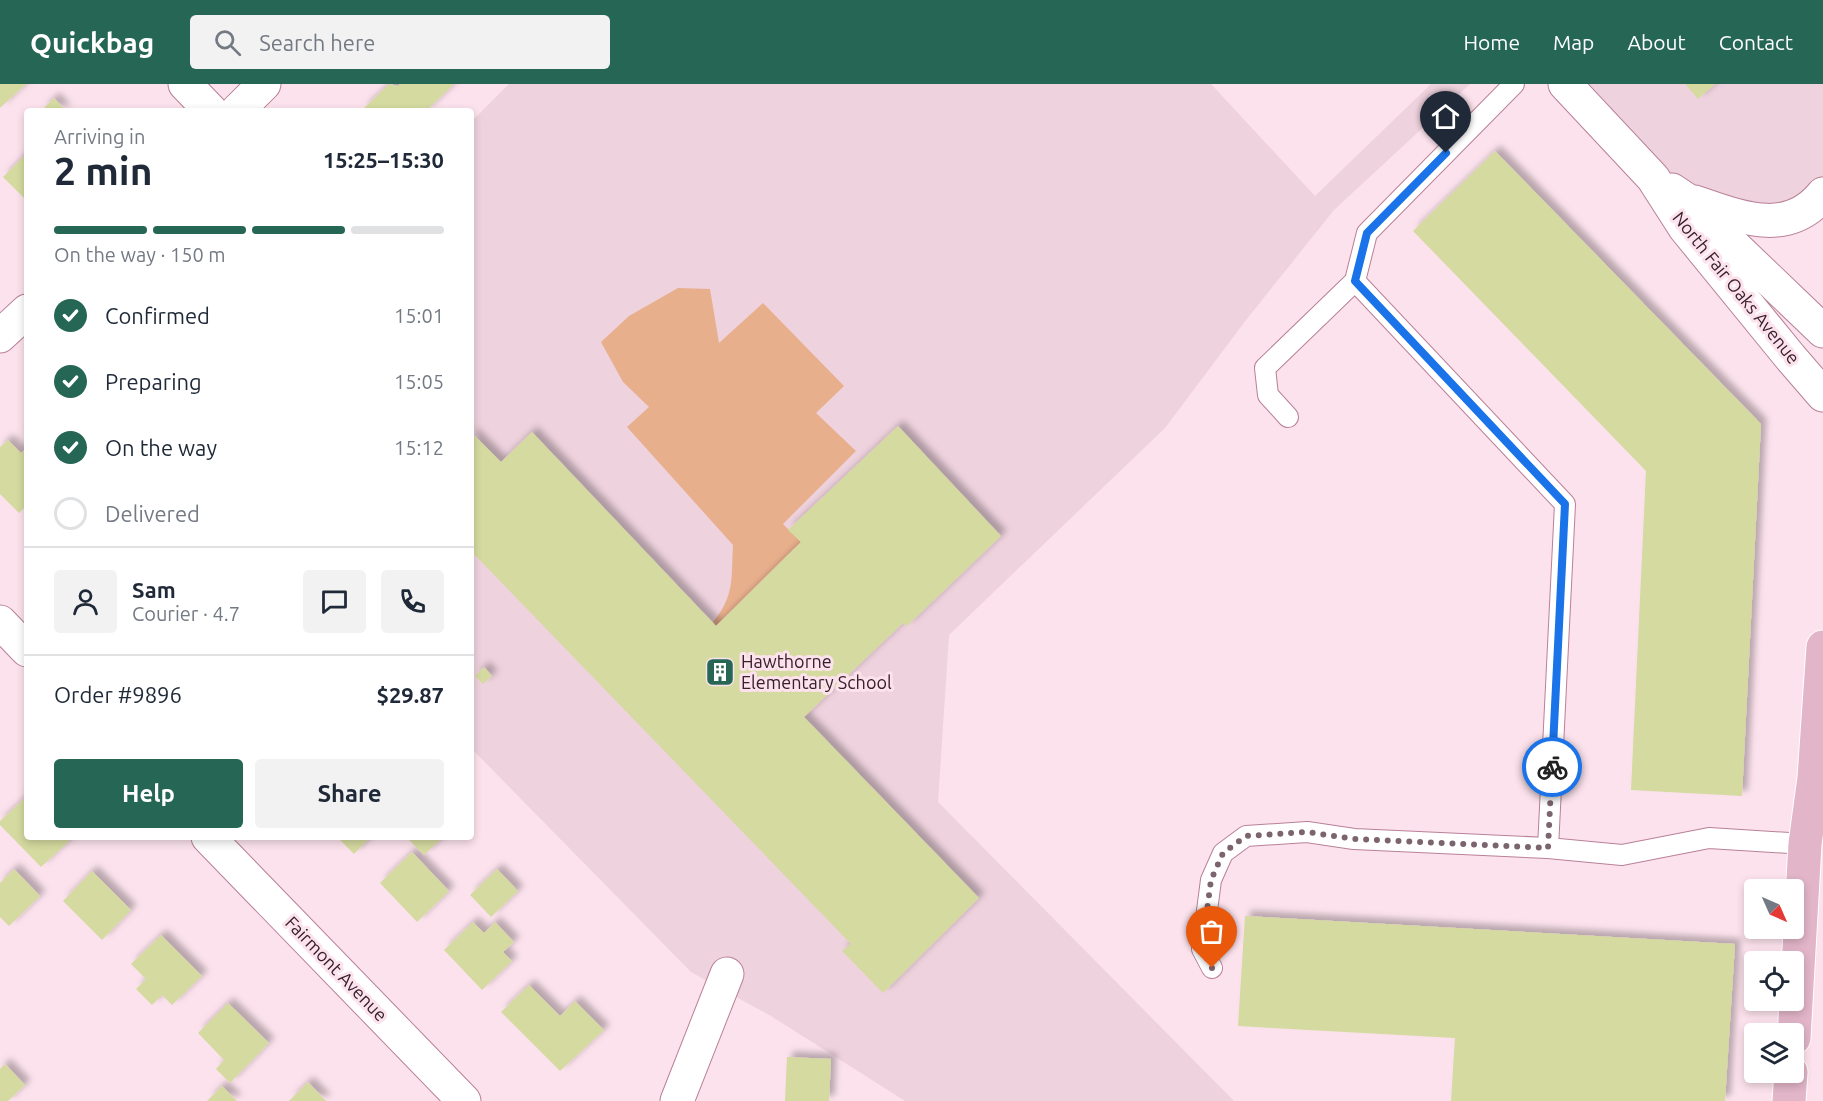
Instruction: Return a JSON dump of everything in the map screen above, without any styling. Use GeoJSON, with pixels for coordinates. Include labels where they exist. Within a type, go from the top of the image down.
{"type":"FeatureCollection","features":[{"type":"Feature","properties":{"kind":"main road"},"geometry":{"type":"LineString","coordinates":[[1795,1023],[1805,844],[1814,770],[1823,647]]}},
{"type":"Feature","properties":{"kind":"main road"},"geometry":{"type":"LineString","coordinates":[[1789,1101],[1790,1083]]}},
{"type":"Feature","properties":{"kind":"street"},"geometry":{"type":"LineString","coordinates":[[186,84],[209,108]]}},
{"type":"Feature","properties":{"kind":"street"},"geometry":{"type":"LineString","coordinates":[[240,108],[264,84]]}},
{"type":"Feature","properties":{"kind":"street","name":"North Fair Oaks Avenue"},"geometry":{"type":"LineString","coordinates":[[1565,84],[1653,178],[1684,228],[1823,395]]}},
{"type":"Feature","properties":{"kind":"street","name":"North Fair Oaks Avenue"},"geometry":{"type":"LineString","coordinates":[[1653,178],[1684,198],[1823,331]]}},
{"type":"Feature","properties":{"kind":"street"},"geometry":{"type":"LineString","coordinates":[[1684,198],[1761,221],[1781,220],[1796,216],[1818,201],[1823,194]]}},
{"type":"Feature","properties":{"kind":"street"},"geometry":{"type":"LineString","coordinates":[[0,336],[24,314]]}},
{"type":"Feature","properties":{"kind":"street"},"geometry":{"type":"LineString","coordinates":[[0,622],[24,647]]}},
{"type":"Feature","properties":{"kind":"street","name":"Fairmont Avenue"},"geometry":{"type":"LineString","coordinates":[[211,840],[464,1101]]}},
{"type":"Feature","properties":{"kind":"street"},"geometry":{"type":"LineString","coordinates":[[677,1101],[727,974]]}},
{"type":"Feature","properties":{"kind":"lane"},"geometry":{"type":"LineString","coordinates":[[1288,417],[1268,395],[1265,368],[1355,281],[1367,233],[1514,84]]}},
{"type":"Feature","properties":{"kind":"lane"},"geometry":{"type":"LineString","coordinates":[[1355,281],[1565,504],[1548,848]]}},
{"type":"Feature","properties":{"kind":"lane"},"geometry":{"type":"LineString","coordinates":[[1212,968],[1202,949],[1211,880],[1223,853],[1246,836],[1307,832],[1354,839],[1548,848],[1622,855],[1709,838],[1805,844]]}},
{"type":"Feature","properties":{"kind":"shaded area"},"geometry":{"type":"Polygon","coordinates":[[[509,84],[1211,84],[1315,196],[1431,84],[1470,84],[1334,210],[1246,320],[1165,428],[949,635],[938,802],[1234,1101],[905,1101],[771,1016],[691,972],[474,751],[474,119],[509,84]]]}},
{"type":"Feature","properties":{"kind":"shaded area"},"geometry":{"type":"Polygon","coordinates":[[[1565,84],[1823,84],[1823,194],[1796,216],[1684,198],[1565,84]]]}},
{"type":"Feature","properties":{"kind":"shaded area"},"geometry":{"type":"Polygon","coordinates":[[[678,288],[710,289],[719,343],[763,303],[844,386],[816,413],[856,451],[783,524],[801,542],[716,626],[713,622],[725,603],[732,577],[733,545],[627,427],[649,407],[623,382],[601,342],[629,316],[678,288]]]}},
{"type":"Feature","properties":{"kind":"building"},"geometry":{"type":"Polygon","coordinates":[[[0,84],[26,84],[0,108],[0,84]]]}},
{"type":"Feature","properties":{"kind":"building"},"geometry":{"type":"Polygon","coordinates":[[[389,84],[398,86],[400,84],[454,84],[429,108],[364,108],[389,84]]]}},
{"type":"Feature","properties":{"kind":"building"},"geometry":{"type":"Polygon","coordinates":[[[1685,84],[1715,84],[1698,99],[1685,84]]]}},
{"type":"Feature","properties":{"kind":"building"},"geometry":{"type":"Polygon","coordinates":[[[54,98],[63,108],[44,108],[54,98]]]}},
{"type":"Feature","properties":{"kind":"building"},"geometry":{"type":"Polygon","coordinates":[[[1495,151],[1761,424],[1742,796],[1631,790],[1646,471],[1413,231],[1495,151]]]}},
{"type":"Feature","properties":{"kind":"building"},"geometry":{"type":"Polygon","coordinates":[[[23,157],[24,198],[3,177],[23,157]]]}},
{"type":"Feature","properties":{"kind":"building","name":"Hawthorne Elementary School"},"geometry":{"type":"Polygon","coordinates":[[[898,426],[1001,536],[907,626],[903,623],[804,717],[979,898],[883,993],[842,951],[851,944],[474,554],[474,435],[501,462],[532,432],[716,626],[801,542],[788,530],[898,426]]]}},
{"type":"Feature","properties":{"kind":"building"},"geometry":{"type":"Polygon","coordinates":[[[8,440],[21,453],[24,450],[24,508],[19,513],[0,494],[0,447],[8,440]]]}},
{"type":"Feature","properties":{"kind":"building"},"geometry":{"type":"Polygon","coordinates":[[[484,667],[492,676],[483,684],[475,676],[484,667]]]}},
{"type":"Feature","properties":{"kind":"building"},"geometry":{"type":"Polygon","coordinates":[[[24,799],[24,840],[70,840],[41,867],[0,825],[0,821],[24,799]]]}},
{"type":"Feature","properties":{"kind":"building"},"geometry":{"type":"Polygon","coordinates":[[[340,840],[368,840],[354,854],[340,840]]]}},
{"type":"Feature","properties":{"kind":"building"},"geometry":{"type":"Polygon","coordinates":[[[409,840],[440,840],[424,855],[409,840]]]}},
{"type":"Feature","properties":{"kind":"building"},"geometry":{"type":"Polygon","coordinates":[[[412,852],[449,891],[417,922],[380,883],[412,852]]]}},
{"type":"Feature","properties":{"kind":"building"},"geometry":{"type":"Polygon","coordinates":[[[14,869],[40,896],[9,926],[0,917],[0,883],[14,869]]]}},
{"type":"Feature","properties":{"kind":"building"},"geometry":{"type":"Polygon","coordinates":[[[497,869],[518,891],[491,917],[470,895],[497,869]]]}},
{"type":"Feature","properties":{"kind":"building"},"geometry":{"type":"Polygon","coordinates":[[[92,871],[131,910],[102,940],[63,901],[92,871]]]}},
{"type":"Feature","properties":{"kind":"building"},"geometry":{"type":"Polygon","coordinates":[[[1245,916],[1735,944],[1725,1101],[1451,1101],[1455,1038],[1238,1026],[1245,916]]]}},
{"type":"Feature","properties":{"kind":"building"},"geometry":{"type":"Polygon","coordinates":[[[473,922],[484,933],[495,922],[514,942],[503,952],[512,961],[482,990],[444,950],[473,922]]]}},
{"type":"Feature","properties":{"kind":"building"},"geometry":{"type":"Polygon","coordinates":[[[161,935],[202,976],[172,1005],[162,995],[152,1005],[136,989],[146,979],[131,964],[161,935]]]}},
{"type":"Feature","properties":{"kind":"building"},"geometry":{"type":"Polygon","coordinates":[[[529,985],[560,1016],[575,1001],[604,1030],[560,1071],[501,1012],[529,985]]]}},
{"type":"Feature","properties":{"kind":"building"},"geometry":{"type":"Polygon","coordinates":[[[228,1003],[269,1043],[230,1083],[216,1069],[224,1060],[198,1033],[228,1003]]]}},
{"type":"Feature","properties":{"kind":"building"},"geometry":{"type":"Polygon","coordinates":[[[787,1057],[831,1059],[829,1101],[785,1101],[787,1057]]]}},
{"type":"Feature","properties":{"kind":"building"},"geometry":{"type":"Polygon","coordinates":[[[5,1064],[25,1085],[8,1101],[0,1101],[0,1069],[5,1064]]]}},
{"type":"Feature","properties":{"kind":"building"},"geometry":{"type":"Polygon","coordinates":[[[308,1082],[326,1101],[289,1101],[308,1082]]]}},
{"type":"Feature","properties":{"kind":"building"},"geometry":{"type":"Polygon","coordinates":[[[222,1086],[237,1101],[207,1101],[222,1086]]]}},
{"type":"Feature","properties":{"kind":"way so far"},"geometry":{"type":"LineString","coordinates":[[1212,968],[1202,949],[1211,880],[1223,853],[1246,836],[1307,832],[1354,839],[1548,848],[1552,767]]}},
{"type":"Feature","properties":{"kind":"place","name":"Hawthorne Elementary School"},"geometry":{"type":"Point","coordinates":[720,672]}},
{"type":"Feature","properties":{"kind":"route"},"geometry":{"type":"LineString","coordinates":[[1446,153],[1367,233],[1355,281],[1565,504],[1552,767]]}}]}
